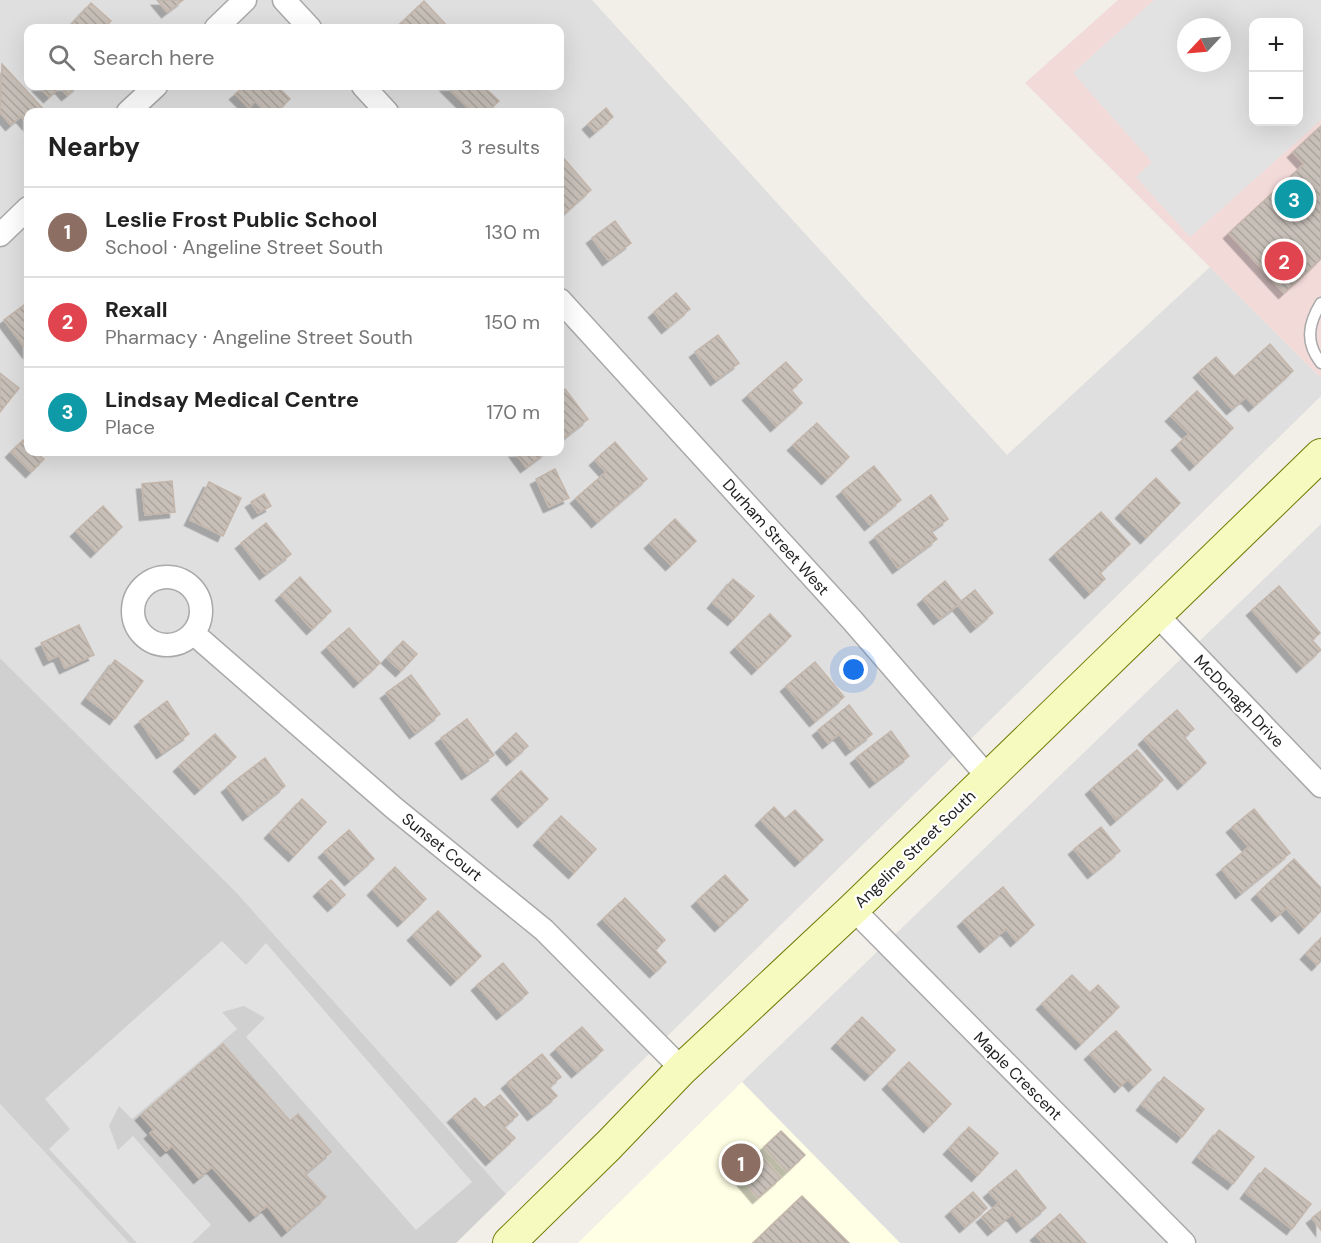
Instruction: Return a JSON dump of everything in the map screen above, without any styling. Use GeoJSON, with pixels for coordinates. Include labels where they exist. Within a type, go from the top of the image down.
{"type":"FeatureCollection","features":[{"type":"Feature","properties":{"kind":"main road","name":"Angeline Street South"},"geometry":{"type":"LineString","coordinates":[[509,1243],[609,1145],[682,1069],[853,909],[1321,455]]}},
{"type":"Feature","properties":{"kind":"street"},"geometry":{"type":"LineString","coordinates":[[220,24],[246,0]]}},
{"type":"Feature","properties":{"kind":"street"},"geometry":{"type":"LineString","coordinates":[[284,0],[306,24]]}},
{"type":"Feature","properties":{"kind":"street"},"geometry":{"type":"LineString","coordinates":[[132,108],[152,90]]}},
{"type":"Feature","properties":{"kind":"street"},"geometry":{"type":"LineString","coordinates":[[367,90],[383,108]]}},
{"type":"Feature","properties":{"kind":"street","name":"Durham Street West"},"geometry":{"type":"LineString","coordinates":[[564,304],[852,620],[988,777]]}},
{"type":"Feature","properties":{"kind":"street","name":"McDonagh Drive"},"geometry":{"type":"LineString","coordinates":[[1157,615],[1321,786]]}},
{"type":"Feature","properties":{"kind":"street","name":"Sunset Court"},"geometry":{"type":"LineString","coordinates":[[193,633],[394,808],[544,930],[682,1069]]}},
{"type":"Feature","properties":{"kind":"street","name":"Maple Crescent"},"geometry":{"type":"LineString","coordinates":[[853,909],[1184,1243]]}},
{"type":"Feature","properties":{"kind":"lane"},"geometry":{"type":"LineString","coordinates":[[1321,303],[1311,321],[1309,341],[1321,363]]}},
{"type":"Feature","properties":{"kind":"shaded area"},"geometry":{"type":"Polygon","coordinates":[[[0,0],[592,0],[1007,455],[1210,267],[1321,378],[1321,396],[506,1194],[236,892],[0,658],[0,0]]]}},
{"type":"Feature","properties":{"kind":"shaded area"},"geometry":{"type":"Polygon","coordinates":[[[1118,0],[1321,0],[1321,378],[1025,83],[1118,0]]]}},
{"type":"Feature","properties":{"kind":"shaded area"},"geometry":{"type":"Polygon","coordinates":[[[1154,0],[1321,0],[1321,120],[1190,237],[1136,177],[1152,162],[1073,73],[1154,0]]]}},
{"type":"Feature","properties":{"kind":"shaded area"},"geometry":{"type":"Polygon","coordinates":[[[1321,524],[1321,1243],[900,1243],[742,1082],[1321,524]]]}},
{"type":"Feature","properties":{"kind":"shaded area"},"geometry":{"type":"Polygon","coordinates":[[[0,658],[236,892],[506,1194],[456,1243],[129,1243],[0,1104],[0,658]]]}},
{"type":"Feature","properties":{"kind":"shaded area"},"geometry":{"type":"Polygon","coordinates":[[[222,941],[246,965],[266,943],[472,1182],[416,1230],[246,1037],[265,1018],[244,1006],[222,1012],[237,1029],[132,1119],[119,1106],[109,1126],[118,1150],[133,1136],[211,1225],[192,1243],[137,1243],[49,1149],[70,1129],[45,1099],[222,941]]]}},
{"type":"Feature","properties":{"kind":"shaded area"},"geometry":{"type":"Polygon","coordinates":[[[742,1082],[900,1243],[578,1243],[742,1082]]]}},
{"type":"Feature","properties":{"kind":"shaded area"},"geometry":{"type":"Polygon","coordinates":[[[0,1104],[129,1243],[0,1243],[0,1104]]]}},
{"type":"Feature","properties":{"kind":"building"},"geometry":{"type":"Polygon","coordinates":[[[157,0],[183,0],[167,12],[157,0]]]}},
{"type":"Feature","properties":{"kind":"building"},"geometry":{"type":"Polygon","coordinates":[[[424,1],[445,24],[400,24],[424,1]]]}},
{"type":"Feature","properties":{"kind":"building"},"geometry":{"type":"Polygon","coordinates":[[[91,3],[111,21],[108,24],[72,24],[91,3]]]}},
{"type":"Feature","properties":{"kind":"building"},"geometry":{"type":"Polygon","coordinates":[[[2,64],[42,108],[24,108],[24,119],[21,116],[11,125],[0,112],[2,64]]]}},
{"type":"Feature","properties":{"kind":"building"},"geometry":{"type":"Polygon","coordinates":[[[42,90],[57,90],[49,97],[42,90]]]}},
{"type":"Feature","properties":{"kind":"building"},"geometry":{"type":"Polygon","coordinates":[[[63,90],[73,90],[67,95],[63,90]]]}},
{"type":"Feature","properties":{"kind":"building"},"geometry":{"type":"Polygon","coordinates":[[[240,90],[281,90],[290,99],[280,108],[262,108],[255,101],[249,108],[235,94],[240,90]]]}},
{"type":"Feature","properties":{"kind":"building"},"geometry":{"type":"Polygon","coordinates":[[[450,90],[487,90],[499,101],[491,108],[468,108],[450,90]]]}},
{"type":"Feature","properties":{"kind":"building"},"geometry":{"type":"Polygon","coordinates":[[[606,108],[613,117],[595,132],[588,124],[606,108]]]}},
{"type":"Feature","properties":{"kind":"building"},"geometry":{"type":"Polygon","coordinates":[[[1321,126],[1321,259],[1284,293],[1229,233],[1304,164],[1293,152],[1321,126]]]}},
{"type":"Feature","properties":{"kind":"building"},"geometry":{"type":"Polygon","coordinates":[[[564,159],[591,190],[564,214],[564,159]]]}},
{"type":"Feature","properties":{"kind":"building"},"geometry":{"type":"Polygon","coordinates":[[[615,221],[631,243],[608,260],[592,238],[615,221]]]}},
{"type":"Feature","properties":{"kind":"building"},"geometry":{"type":"Polygon","coordinates":[[[676,293],[690,309],[667,328],[654,312],[676,293]]]}},
{"type":"Feature","properties":{"kind":"building"},"geometry":{"type":"Polygon","coordinates":[[[24,305],[24,347],[4,320],[24,305]]]}},
{"type":"Feature","properties":{"kind":"building"},"geometry":{"type":"Polygon","coordinates":[[[718,335],[739,363],[716,380],[695,352],[718,335]]]}},
{"type":"Feature","properties":{"kind":"building"},"geometry":{"type":"Polygon","coordinates":[[[1270,344],[1293,371],[1254,406],[1246,397],[1232,409],[1199,372],[1216,357],[1234,377],[1270,344]]]}},
{"type":"Feature","properties":{"kind":"building"},"geometry":{"type":"Polygon","coordinates":[[[786,362],[802,380],[791,390],[802,403],[776,426],[748,395],[786,362]]]}},
{"type":"Feature","properties":{"kind":"building"},"geometry":{"type":"Polygon","coordinates":[[[0,373],[19,388],[0,412],[0,373]]]}},
{"type":"Feature","properties":{"kind":"building"},"geometry":{"type":"Polygon","coordinates":[[[564,390],[588,419],[564,438],[564,390]]]}},
{"type":"Feature","properties":{"kind":"building"},"geometry":{"type":"Polygon","coordinates":[[[1197,391],[1233,428],[1195,465],[1177,445],[1189,434],[1171,416],[1197,391]]]}},
{"type":"Feature","properties":{"kind":"building"},"geometry":{"type":"Polygon","coordinates":[[[817,423],[849,457],[827,479],[793,445],[817,423]]]}},
{"type":"Feature","properties":{"kind":"building"},"geometry":{"type":"Polygon","coordinates":[[[23,440],[24,456],[40,456],[44,459],[31,472],[11,452],[23,440]]]}},
{"type":"Feature","properties":{"kind":"building"},"geometry":{"type":"Polygon","coordinates":[[[615,442],[647,479],[597,522],[576,498],[606,472],[595,460],[615,442]]]}},
{"type":"Feature","properties":{"kind":"building"},"geometry":{"type":"Polygon","coordinates":[[[518,456],[541,456],[526,467],[518,456]]]}},
{"type":"Feature","properties":{"kind":"building"},"geometry":{"type":"Polygon","coordinates":[[[874,466],[901,500],[870,525],[842,491],[874,466]]]}},
{"type":"Feature","properties":{"kind":"building"},"geometry":{"type":"Polygon","coordinates":[[[555,469],[569,498],[549,507],[536,479],[555,469]]]}},
{"type":"Feature","properties":{"kind":"building"},"geometry":{"type":"Polygon","coordinates":[[[1156,478],[1180,503],[1146,538],[1121,513],[1156,478]]]}},
{"type":"Feature","properties":{"kind":"building"},"geometry":{"type":"Polygon","coordinates":[[[172,481],[175,512],[145,515],[142,484],[172,481]]]}},
{"type":"Feature","properties":{"kind":"building"},"geometry":{"type":"Polygon","coordinates":[[[209,482],[241,498],[223,536],[190,520],[209,482]]]}},
{"type":"Feature","properties":{"kind":"building"},"geometry":{"type":"Polygon","coordinates":[[[264,494],[271,506],[258,513],[251,502],[264,494]]]}},
{"type":"Feature","properties":{"kind":"building"},"geometry":{"type":"Polygon","coordinates":[[[931,495],[948,519],[931,531],[937,539],[898,568],[875,537],[931,495]]]}},
{"type":"Feature","properties":{"kind":"building"},"geometry":{"type":"Polygon","coordinates":[[[103,506],[122,527],[96,552],[76,531],[103,506]]]}},
{"type":"Feature","properties":{"kind":"building"},"geometry":{"type":"Polygon","coordinates":[[[1101,512],[1130,544],[1100,573],[1105,579],[1090,593],[1055,554],[1101,512]]]}},
{"type":"Feature","properties":{"kind":"building"},"geometry":{"type":"Polygon","coordinates":[[[675,519],[696,541],[671,565],[650,543],[675,519]]]}},
{"type":"Feature","properties":{"kind":"building"},"geometry":{"type":"Polygon","coordinates":[[[266,523],[291,554],[265,574],[241,543],[266,523]]]}},
{"type":"Feature","properties":{"kind":"building"},"geometry":{"type":"Polygon","coordinates":[[[300,577],[331,611],[312,629],[281,595],[300,577]]]}},
{"type":"Feature","properties":{"kind":"building"},"geometry":{"type":"Polygon","coordinates":[[[733,579],[754,596],[733,620],[713,603],[733,579]]]}},
{"type":"Feature","properties":{"kind":"building"},"geometry":{"type":"Polygon","coordinates":[[[945,581],[961,601],[975,590],[993,613],[976,627],[958,605],[939,619],[923,599],[945,581]]]}},
{"type":"Feature","properties":{"kind":"building"},"geometry":{"type":"Polygon","coordinates":[[[1279,586],[1320,633],[1312,640],[1321,650],[1302,667],[1252,610],[1279,586]]]}},
{"type":"Feature","properties":{"kind":"building"},"geometry":{"type":"Polygon","coordinates":[[[770,614],[791,636],[757,669],[736,647],[770,614]]]}},
{"type":"Feature","properties":{"kind":"building"},"geometry":{"type":"Polygon","coordinates":[[[79,625],[94,655],[65,668],[59,655],[49,660],[41,643],[79,625]]]}},
{"type":"Feature","properties":{"kind":"building"},"geometry":{"type":"Polygon","coordinates":[[[349,628],[380,663],[359,682],[327,647],[349,628]]]}},
{"type":"Feature","properties":{"kind":"building"},"geometry":{"type":"Polygon","coordinates":[[[403,641],[417,654],[401,671],[387,658],[403,641]]]}},
{"type":"Feature","properties":{"kind":"building"},"geometry":{"type":"Polygon","coordinates":[[[115,660],[143,681],[115,719],[87,698],[115,660]]]}},
{"type":"Feature","properties":{"kind":"building"},"geometry":{"type":"Polygon","coordinates":[[[815,662],[844,697],[815,721],[786,686],[815,662]]]}},
{"type":"Feature","properties":{"kind":"building"},"geometry":{"type":"Polygon","coordinates":[[[411,675],[440,714],[415,733],[386,693],[411,675]]]}},
{"type":"Feature","properties":{"kind":"building"},"geometry":{"type":"Polygon","coordinates":[[[167,701],[189,734],[162,753],[140,721],[167,701]]]}},
{"type":"Feature","properties":{"kind":"building"},"geometry":{"type":"Polygon","coordinates":[[[849,705],[872,734],[851,750],[839,734],[828,743],[818,730],[849,705]]]}},
{"type":"Feature","properties":{"kind":"building"},"geometry":{"type":"Polygon","coordinates":[[[1177,710],[1194,729],[1184,737],[1206,763],[1183,784],[1144,739],[1177,710]]]}},
{"type":"Feature","properties":{"kind":"building"},"geometry":{"type":"Polygon","coordinates":[[[467,719],[494,755],[467,774],[441,738],[467,719]]]}},
{"type":"Feature","properties":{"kind":"building"},"geometry":{"type":"Polygon","coordinates":[[[891,731],[909,756],[875,782],[856,758],[891,731]]]}},
{"type":"Feature","properties":{"kind":"building"},"geometry":{"type":"Polygon","coordinates":[[[516,733],[528,746],[512,760],[501,747],[516,733]]]}},
{"type":"Feature","properties":{"kind":"building"},"geometry":{"type":"Polygon","coordinates":[[[215,734],[236,757],[200,789],[179,766],[215,734]]]}},
{"type":"Feature","properties":{"kind":"building"},"geometry":{"type":"Polygon","coordinates":[[[1137,750],[1163,780],[1116,820],[1091,789],[1137,750]]]}},
{"type":"Feature","properties":{"kind":"building"},"geometry":{"type":"Polygon","coordinates":[[[265,758],[285,786],[248,815],[227,787],[265,758]]]}},
{"type":"Feature","properties":{"kind":"building"},"geometry":{"type":"Polygon","coordinates":[[[521,771],[548,799],[523,822],[497,794],[521,771]]]}},
{"type":"Feature","properties":{"kind":"building"},"geometry":{"type":"Polygon","coordinates":[[[302,799],[326,822],[294,856],[270,833],[302,799]]]}},
{"type":"Feature","properties":{"kind":"building"},"geometry":{"type":"Polygon","coordinates":[[[774,807],[785,819],[795,810],[823,840],[800,861],[761,820],[774,807]]]}},
{"type":"Feature","properties":{"kind":"building"},"geometry":{"type":"Polygon","coordinates":[[[1254,809],[1290,853],[1241,893],[1222,869],[1249,847],[1232,827],[1254,809]]]}},
{"type":"Feature","properties":{"kind":"building"},"geometry":{"type":"Polygon","coordinates":[[[561,816],[596,849],[574,873],[539,840],[561,816]]]}},
{"type":"Feature","properties":{"kind":"building"},"geometry":{"type":"Polygon","coordinates":[[[1101,827],[1120,851],[1093,873],[1074,849],[1101,827]]]}},
{"type":"Feature","properties":{"kind":"building"},"geometry":{"type":"Polygon","coordinates":[[[349,830],[374,859],[350,880],[324,852],[349,830]]]}},
{"type":"Feature","properties":{"kind":"building"},"geometry":{"type":"Polygon","coordinates":[[[1294,859],[1321,888],[1321,911],[1304,928],[1286,908],[1277,916],[1257,894],[1294,859]]]}},
{"type":"Feature","properties":{"kind":"building"},"geometry":{"type":"Polygon","coordinates":[[[395,867],[426,899],[403,921],[373,890],[395,867]]]}},
{"type":"Feature","properties":{"kind":"building"},"geometry":{"type":"Polygon","coordinates":[[[725,875],[748,900],[720,926],[697,901],[725,875]]]}},
{"type":"Feature","properties":{"kind":"building"},"geometry":{"type":"Polygon","coordinates":[[[331,880],[345,895],[333,906],[319,891],[331,880]]]}},
{"type":"Feature","properties":{"kind":"building"},"geometry":{"type":"Polygon","coordinates":[[[1003,887],[1034,925],[1016,941],[1006,929],[985,947],[963,921],[1003,887]]]}},
{"type":"Feature","properties":{"kind":"building"},"geometry":{"type":"Polygon","coordinates":[[[625,898],[665,940],[655,950],[666,962],[655,972],[603,919],[625,898]]]}},
{"type":"Feature","properties":{"kind":"building"},"geometry":{"type":"Polygon","coordinates":[[[438,911],[481,956],[456,980],[413,935],[438,911]]]}},
{"type":"Feature","properties":{"kind":"building"},"geometry":{"type":"Polygon","coordinates":[[[1321,938],[1321,961],[1317,965],[1306,954],[1321,938]]]}},
{"type":"Feature","properties":{"kind":"building"},"geometry":{"type":"Polygon","coordinates":[[[503,963],[528,993],[502,1014],[477,985],[503,963]]]}},
{"type":"Feature","properties":{"kind":"building"},"geometry":{"type":"Polygon","coordinates":[[[1072,975],[1090,993],[1098,985],[1119,1007],[1081,1044],[1042,1004],[1072,975]]]}},
{"type":"Feature","properties":{"kind":"building"},"geometry":{"type":"Polygon","coordinates":[[[862,1017],[895,1050],[870,1075],[837,1043],[862,1017]]]}},
{"type":"Feature","properties":{"kind":"building"},"geometry":{"type":"Polygon","coordinates":[[[582,1027],[603,1050],[577,1072],[556,1049],[582,1027]]]}},
{"type":"Feature","properties":{"kind":"building"},"geometry":{"type":"Polygon","coordinates":[[[1116,1031],[1151,1070],[1134,1086],[1128,1079],[1120,1087],[1090,1054],[1116,1031]]]}},
{"type":"Feature","properties":{"kind":"building"},"geometry":{"type":"Polygon","coordinates":[[[223,1044],[290,1121],[298,1114],[331,1152],[305,1174],[326,1197],[287,1231],[267,1206],[255,1216],[212,1167],[199,1178],[172,1146],[166,1151],[150,1133],[154,1130],[141,1115],[223,1044]]]}},
{"type":"Feature","properties":{"kind":"building"},"geometry":{"type":"Polygon","coordinates":[[[542,1054],[561,1077],[549,1087],[557,1096],[533,1115],[507,1083],[542,1054]]]}},
{"type":"Feature","properties":{"kind":"building"},"geometry":{"type":"Polygon","coordinates":[[[909,1062],[951,1104],[929,1127],[888,1084],[909,1062]]]}},
{"type":"Feature","properties":{"kind":"building"},"geometry":{"type":"Polygon","coordinates":[[[1164,1077],[1204,1109],[1182,1137],[1142,1105],[1164,1077]]]}},
{"type":"Feature","properties":{"kind":"building"},"geometry":{"type":"Polygon","coordinates":[[[500,1095],[518,1115],[504,1127],[515,1138],[491,1160],[453,1117],[475,1098],[484,1108],[500,1095]]]}},
{"type":"Feature","properties":{"kind":"building"},"geometry":{"type":"Polygon","coordinates":[[[969,1127],[998,1153],[977,1176],[949,1149],[969,1127]]]}},
{"type":"Feature","properties":{"kind":"building"},"geometry":{"type":"Polygon","coordinates":[[[1219,1130],[1254,1157],[1233,1184],[1198,1157],[1219,1130]]]}},
{"type":"Feature","properties":{"kind":"building"},"geometry":{"type":"Polygon","coordinates":[[[781,1131],[805,1155],[787,1172],[764,1147],[781,1131]]]}},
{"type":"Feature","properties":{"kind":"building"},"geometry":{"type":"Polygon","coordinates":[[[758,1152],[781,1178],[758,1198],[735,1171],[758,1152]]]}},
{"type":"Feature","properties":{"kind":"building"},"geometry":{"type":"Polygon","coordinates":[[[1265,1168],[1311,1204],[1292,1229],[1246,1193],[1265,1168]]]}},
{"type":"Feature","properties":{"kind":"building"},"geometry":{"type":"Polygon","coordinates":[[[1016,1170],[1046,1208],[1022,1227],[1012,1214],[993,1230],[982,1217],[999,1203],[989,1192],[1016,1170]]]}},
{"type":"Feature","properties":{"kind":"building"},"geometry":{"type":"Polygon","coordinates":[[[973,1192],[987,1208],[965,1227],[951,1211],[973,1192]]]}},
{"type":"Feature","properties":{"kind":"building"},"geometry":{"type":"Polygon","coordinates":[[[802,1196],[849,1243],[753,1243],[802,1196]]]}},
{"type":"Feature","properties":{"kind":"building"},"geometry":{"type":"Polygon","coordinates":[[[1321,1211],[1321,1230],[1312,1218],[1321,1211]]]}},
{"type":"Feature","properties":{"kind":"building"},"geometry":{"type":"Polygon","coordinates":[[[1060,1214],[1086,1243],[1043,1243],[1036,1235],[1060,1214]]]}},
{"type":"Feature","properties":{"kind":"place","name":"Lindsay Medical Centre"},"geometry":{"type":"Point","coordinates":[1294,199]}},
{"type":"Feature","properties":{"kind":"place","name":"Rexall"},"geometry":{"type":"Point","coordinates":[1284,261]}},
{"type":"Feature","properties":{"kind":"place","name":"Leslie Frost Public School"},"geometry":{"type":"Point","coordinates":[741,1163]}}]}
